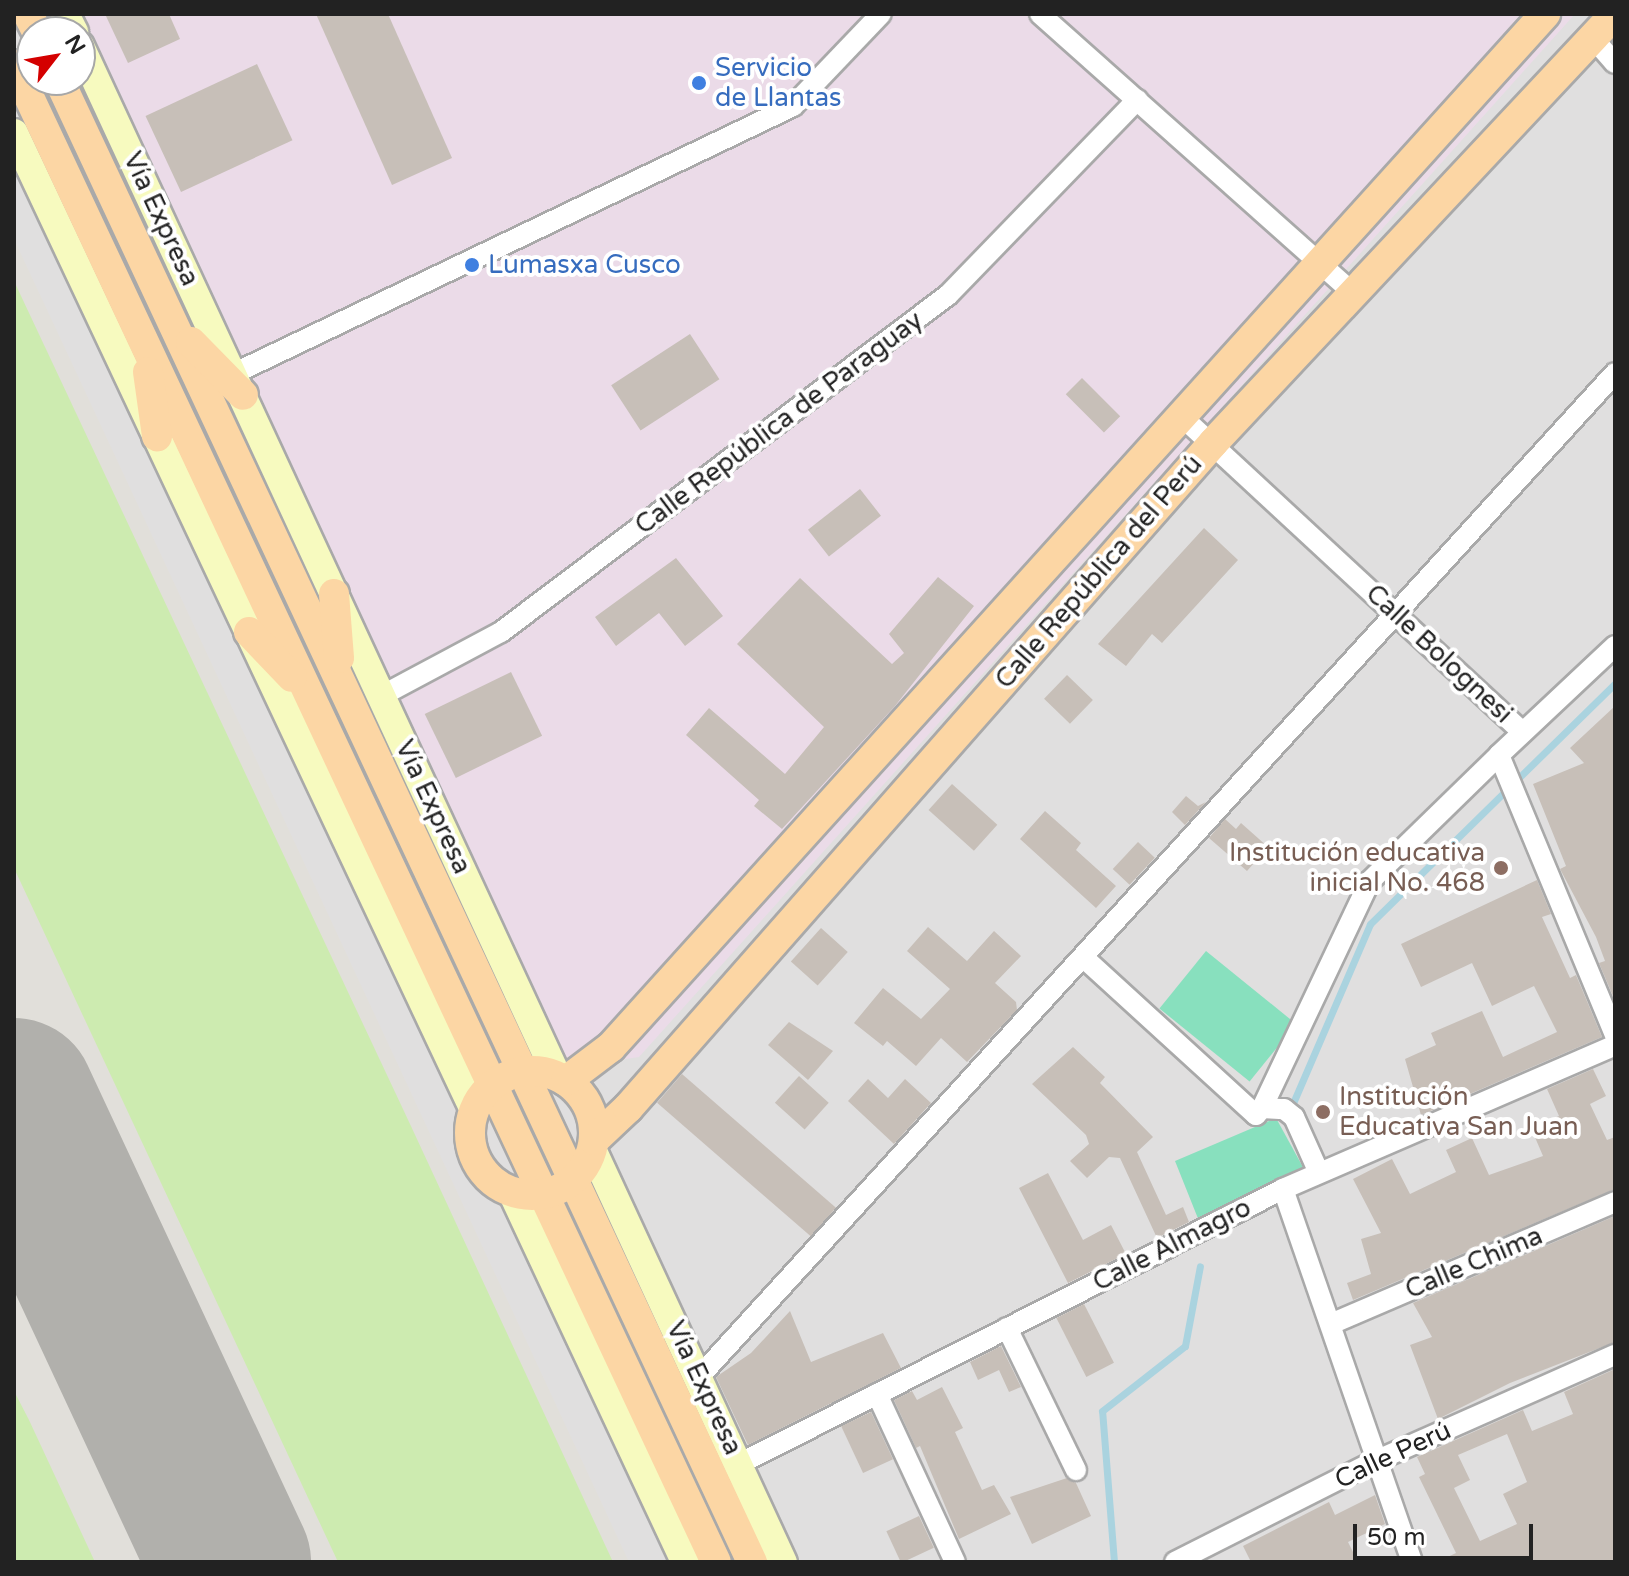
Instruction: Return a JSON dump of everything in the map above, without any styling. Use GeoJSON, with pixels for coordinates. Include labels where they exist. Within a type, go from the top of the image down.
{"type":"FeatureCollection","features":[{"type":"Feature","properties":{"kind":"main road","name":"Calle República del Perú"},"geometry":{"type":"LineString","coordinates":[[561,1079],[611,1047],[1545,14]]}},
{"type":"Feature","properties":{"kind":"main road","name":"Calle República del Perú"},"geometry":{"type":"LineString","coordinates":[[575,1178],[593,1144],[1213,443],[1351,291],[1615,14]]}},
{"type":"Feature","properties":{"kind":"main road"},"geometry":{"type":"LineString","coordinates":[[14,65],[716,1562]]}},
{"type":"Feature","properties":{"kind":"main road","name":"Vía Expresa"},"geometry":{"type":"LineString","coordinates":[[96,80],[561,1079],[588,1107],[593,1144],[783,1562]]}},
{"type":"Feature","properties":{"kind":"main road","name":"Vía Expresa"},"geometry":{"type":"LineString","coordinates":[[67,96],[752,1562]]}},
{"type":"Feature","properties":{"kind":"main road"},"geometry":{"type":"LineString","coordinates":[[14,133],[474,1110],[472,1150],[481,1168],[512,1192],[685,1562]]}},
{"type":"Feature","properties":{"kind":"main road"},"geometry":{"type":"LineString","coordinates":[[174,325],[238,384]]}},
{"type":"Feature","properties":{"kind":"main road"},"geometry":{"type":"LineString","coordinates":[[143,339],[157,436]]}},
{"type":"Feature","properties":{"kind":"main road"},"geometry":{"type":"LineString","coordinates":[[334,594],[341,680]]}},
{"type":"Feature","properties":{"kind":"main road"},"geometry":{"type":"LineString","coordinates":[[249,632],[311,697]]}},
{"type":"Feature","properties":{"kind":"main road"},"geometry":{"type":"LineString","coordinates":[[474,1110],[493,1085],[525,1071],[561,1079]]}},
{"type":"Feature","properties":{"kind":"main road"},"geometry":{"type":"LineString","coordinates":[[512,1192],[544,1194],[575,1178]]}},
{"type":"Feature","properties":{"kind":"street"},"geometry":{"type":"LineString","coordinates":[[238,384],[793,106],[881,14]]}},
{"type":"Feature","properties":{"kind":"street"},"geometry":{"type":"LineString","coordinates":[[1040,14],[1351,291]]}},
{"type":"Feature","properties":{"kind":"street"},"geometry":{"type":"LineString","coordinates":[[1593,38],[1615,63]]}},
{"type":"Feature","properties":{"kind":"street","name":"Calle República de Paraguay"},"geometry":{"type":"LineString","coordinates":[[381,696],[501,632],[948,295],[1137,100]]}},
{"type":"Feature","properties":{"kind":"street"},"geometry":{"type":"LineString","coordinates":[[699,1377],[1615,373]]}},
{"type":"Feature","properties":{"kind":"street","name":"Calle Bolognesi"},"geometry":{"type":"LineString","coordinates":[[1180,415],[1522,732],[1502,762],[1370,881],[1262,1108]]}},
{"type":"Feature","properties":{"kind":"street"},"geometry":{"type":"LineString","coordinates":[[1522,732],[1615,646]]}},
{"type":"Feature","properties":{"kind":"street"},"geometry":{"type":"LineString","coordinates":[[1502,762],[1615,1035]]}},
{"type":"Feature","properties":{"kind":"street"},"geometry":{"type":"LineString","coordinates":[[1084,958],[1256,1115],[1262,1108],[1289,1113],[1319,1173]]}},
{"type":"Feature","properties":{"kind":"street","name":"Calle Almagro"},"geometry":{"type":"LineString","coordinates":[[739,1464],[1283,1189],[1615,1045]]}},
{"type":"Feature","properties":{"kind":"street"},"geometry":{"type":"LineString","coordinates":[[1283,1189],[1333,1323],[1373,1462],[1412,1562]]}},
{"type":"Feature","properties":{"kind":"street","name":"Calle Chima"},"geometry":{"type":"LineString","coordinates":[[1333,1323],[1615,1202]]}},
{"type":"Feature","properties":{"kind":"street"},"geometry":{"type":"LineString","coordinates":[[1007,1328],[1076,1470]]}},
{"type":"Feature","properties":{"kind":"street","name":"Calle Perú"},"geometry":{"type":"LineString","coordinates":[[1175,1562],[1373,1462],[1615,1355]]}},
{"type":"Feature","properties":{"kind":"street"},"geometry":{"type":"LineString","coordinates":[[877,1394],[955,1562]]}},
{"type":"Feature","properties":{"kind":"shaded area"},"geometry":{"type":"Polygon","coordinates":[[[14,14],[1615,14],[1615,1562],[14,1562],[14,14]]]}},
{"type":"Feature","properties":{"kind":"shaded area"},"geometry":{"type":"Polygon","coordinates":[[[1575,14],[639,1057],[534,1073],[76,96],[96,96],[96,16],[39,16],[1575,14]]]}},
{"type":"Feature","properties":{"kind":"shaded area"},"geometry":{"type":"Polygon","coordinates":[[[14,239],[103,430],[629,1562],[14,1562],[14,239]]]}},
{"type":"Feature","properties":{"kind":"green space"},"geometry":{"type":"Polygon","coordinates":[[[14,281],[613,1562],[338,1562],[14,868],[14,281]]]}},
{"type":"Feature","properties":{"kind":"green space"},"geometry":{"type":"Polygon","coordinates":[[[1206,951],[1296,1024],[1250,1082],[1159,1009],[1206,951]]]}},
{"type":"Feature","properties":{"kind":"green space"},"geometry":{"type":"Polygon","coordinates":[[[1276,1118],[1304,1169],[1199,1221],[1175,1161],[1276,1118]]]}},
{"type":"Feature","properties":{"kind":"green space"},"geometry":{"type":"Polygon","coordinates":[[[14,1391],[29,1420],[95,1562],[14,1562],[14,1391]]]}},
{"type":"Feature","properties":{"kind":"building"},"geometry":{"type":"Polygon","coordinates":[[[105,14],[169,14],[180,39],[128,63],[105,14]]]}},
{"type":"Feature","properties":{"kind":"building"},"geometry":{"type":"Polygon","coordinates":[[[316,14],[388,14],[452,158],[392,185],[316,14]]]}},
{"type":"Feature","properties":{"kind":"building"},"geometry":{"type":"Polygon","coordinates":[[[257,64],[292,140],[181,192],[146,116],[257,64]]]}},
{"type":"Feature","properties":{"kind":"building"},"geometry":{"type":"Polygon","coordinates":[[[690,334],[719,379],[641,430],[611,385],[690,334]]]}},
{"type":"Feature","properties":{"kind":"building"},"geometry":{"type":"Polygon","coordinates":[[[1082,378],[1120,416],[1104,432],[1066,394],[1082,378]]]}},
{"type":"Feature","properties":{"kind":"building"},"geometry":{"type":"Polygon","coordinates":[[[860,489],[881,516],[829,556],[808,530],[860,489]]]}},
{"type":"Feature","properties":{"kind":"building"},"geometry":{"type":"Polygon","coordinates":[[[1204,528],[1238,560],[1162,643],[1152,634],[1126,666],[1098,644],[1204,528]]]}},
{"type":"Feature","properties":{"kind":"building"},"geometry":{"type":"Polygon","coordinates":[[[676,558],[723,616],[685,646],[659,613],[616,646],[595,617],[676,558]]]}},
{"type":"Feature","properties":{"kind":"building"},"geometry":{"type":"Polygon","coordinates":[[[938,577],[974,606],[895,706],[782,829],[754,806],[759,800],[686,735],[709,708],[785,774],[824,727],[737,644],[800,578],[892,664],[904,653],[889,634],[938,577]]]}},
{"type":"Feature","properties":{"kind":"building"},"geometry":{"type":"Polygon","coordinates":[[[511,672],[542,736],[456,778],[425,714],[511,672]]]}},
{"type":"Feature","properties":{"kind":"building"},"geometry":{"type":"Polygon","coordinates":[[[1067,675],[1093,700],[1070,724],[1044,699],[1067,675]]]}},
{"type":"Feature","properties":{"kind":"building"},"geometry":{"type":"Polygon","coordinates":[[[1615,706],[1615,1001],[1599,963],[1605,961],[1596,937],[1560,869],[1566,866],[1533,784],[1584,763],[1570,748],[1615,706]]]}},
{"type":"Feature","properties":{"kind":"building"},"geometry":{"type":"Polygon","coordinates":[[[952,784],[997,825],[974,851],[929,810],[952,784]]]}},
{"type":"Feature","properties":{"kind":"building"},"geometry":{"type":"Polygon","coordinates":[[[1186,796],[1198,806],[1206,802],[1185,825],[1172,812],[1186,796]]]}},
{"type":"Feature","properties":{"kind":"building"},"geometry":{"type":"Polygon","coordinates":[[[1045,811],[1081,843],[1076,850],[1116,886],[1096,908],[1020,839],[1045,811]]]}},
{"type":"Feature","properties":{"kind":"building"},"geometry":{"type":"Polygon","coordinates":[[[1225,819],[1236,829],[1241,823],[1268,847],[1247,871],[1209,838],[1225,819]]]}},
{"type":"Feature","properties":{"kind":"building"},"geometry":{"type":"Polygon","coordinates":[[[1138,842],[1155,858],[1130,885],[1113,869],[1138,842]]]}},
{"type":"Feature","properties":{"kind":"building"},"geometry":{"type":"Polygon","coordinates":[[[1537,880],[1551,914],[1542,917],[1570,978],[1576,975],[1602,1037],[1421,1115],[1405,1059],[1436,1045],[1431,1033],[1482,1011],[1503,1057],[1557,1032],[1534,986],[1492,1006],[1472,963],[1421,987],[1401,944],[1537,880]]]}},
{"type":"Feature","properties":{"kind":"building"},"geometry":{"type":"Polygon","coordinates":[[[928,927],[967,961],[994,931],[1021,956],[995,983],[1016,1002],[1017,1010],[967,1062],[941,1038],[916,1066],[887,1041],[883,1046],[854,1023],[883,988],[921,1019],[950,989],[907,951],[928,927]]]}},
{"type":"Feature","properties":{"kind":"building"},"geometry":{"type":"Polygon","coordinates":[[[821,928],[848,952],[818,986],[791,961],[821,928]]]}},
{"type":"Feature","properties":{"kind":"building"},"geometry":{"type":"Polygon","coordinates":[[[789,1022],[833,1051],[808,1080],[768,1045],[789,1022]]]}},
{"type":"Feature","properties":{"kind":"building"},"geometry":{"type":"Polygon","coordinates":[[[1073,1047],[1105,1077],[1100,1083],[1153,1137],[1137,1152],[1166,1215],[1183,1207],[1189,1222],[1157,1238],[1120,1158],[1109,1157],[1087,1178],[1070,1161],[1089,1144],[1086,1135],[1032,1084],[1073,1047]]]}},
{"type":"Feature","properties":{"kind":"building"},"geometry":{"type":"Polygon","coordinates":[[[1593,1069],[1606,1096],[1590,1104],[1607,1140],[1615,1137],[1615,1189],[1353,1300],[1347,1283],[1371,1274],[1361,1239],[1381,1233],[1353,1179],[1392,1159],[1410,1194],[1456,1172],[1446,1150],[1472,1138],[1489,1175],[1543,1156],[1531,1128],[1559,1116],[1547,1089],[1593,1069]]]}},
{"type":"Feature","properties":{"kind":"building"},"geometry":{"type":"Polygon","coordinates":[[[682,1074],[836,1208],[811,1237],[657,1103],[682,1074]]]}},
{"type":"Feature","properties":{"kind":"building"},"geometry":{"type":"Polygon","coordinates":[[[799,1076],[829,1103],[805,1130],[775,1103],[799,1076]]]}},
{"type":"Feature","properties":{"kind":"building"},"geometry":{"type":"Polygon","coordinates":[[[868,1079],[888,1098],[905,1079],[931,1103],[894,1144],[848,1101],[868,1079]]]}},
{"type":"Feature","properties":{"kind":"building"},"geometry":{"type":"Polygon","coordinates":[[[1048,1173],[1083,1240],[1111,1225],[1126,1254],[1068,1283],[1019,1188],[1048,1173]]]}},
{"type":"Feature","properties":{"kind":"building"},"geometry":{"type":"Polygon","coordinates":[[[1615,1216],[1615,1342],[1510,1383],[1438,1419],[1410,1345],[1432,1337],[1413,1303],[1615,1216]]]}},
{"type":"Feature","properties":{"kind":"building"},"geometry":{"type":"Polygon","coordinates":[[[1084,1304],[1114,1363],[1086,1377],[1056,1318],[1084,1304]]]}},
{"type":"Feature","properties":{"kind":"building"},"geometry":{"type":"Polygon","coordinates":[[[790,1311],[811,1362],[883,1333],[901,1368],[748,1445],[716,1377],[751,1353],[790,1311]]]}},
{"type":"Feature","properties":{"kind":"building"},"geometry":{"type":"Polygon","coordinates":[[[1001,1346],[1021,1387],[1009,1392],[999,1370],[978,1380],[970,1362],[1001,1346]]]}},
{"type":"Feature","properties":{"kind":"building"},"geometry":{"type":"Polygon","coordinates":[[[1615,1369],[1615,1562],[1437,1562],[1456,1553],[1419,1477],[1425,1474],[1417,1457],[1523,1410],[1532,1431],[1573,1414],[1564,1392],[1615,1369]],[[1507,1434],[1458,1455],[1470,1480],[1454,1488],[1480,1541],[1517,1524],[1503,1494],[1527,1482],[1507,1434]]]}},
{"type":"Feature","properties":{"kind":"building"},"geometry":{"type":"Polygon","coordinates":[[[942,1387],[963,1428],[955,1432],[982,1490],[994,1485],[1011,1514],[959,1539],[920,1446],[916,1448],[894,1400],[912,1391],[917,1400],[942,1387]]]}},
{"type":"Feature","properties":{"kind":"building"},"geometry":{"type":"Polygon","coordinates":[[[871,1412],[893,1459],[863,1473],[841,1426],[871,1412]]]}},
{"type":"Feature","properties":{"kind":"building"},"geometry":{"type":"Polygon","coordinates":[[[1067,1478],[1076,1483],[1091,1516],[1032,1544],[1010,1497],[1067,1478]]]}},
{"type":"Feature","properties":{"kind":"building"},"geometry":{"type":"Polygon","coordinates":[[[1375,1495],[1385,1524],[1348,1542],[1358,1562],[1251,1562],[1243,1546],[1329,1502],[1335,1515],[1375,1495]]]}},
{"type":"Feature","properties":{"kind":"building"},"geometry":{"type":"Polygon","coordinates":[[[919,1516],[934,1548],[901,1562],[886,1531],[919,1516]]]}},
{"type":"Feature","properties":{"kind":"waterway"},"geometry":{"type":"LineString","coordinates":[[1290,1110],[1370,924],[1615,683]]}},
{"type":"Feature","properties":{"kind":"waterway"},"geometry":{"type":"LineString","coordinates":[[1114,1562],[1102,1411],[1185,1346],[1200,1266]]}},
{"type":"Feature","properties":{"kind":"taxiway"},"geometry":{"type":"LineString","coordinates":[[14,1239],[111,1306]]}},
{"type":"Feature","properties":{"kind":"runway"},"geometry":{"type":"LineString","coordinates":[[14,1099],[230,1562]]}},
{"type":"Feature","properties":{"kind":"place","name":"Servicio de Llantas"},"geometry":{"type":"Point","coordinates":[699,83]}},
{"type":"Feature","properties":{"kind":"place","name":"Lumasxa Cusco"},"geometry":{"type":"Point","coordinates":[472,265]}},
{"type":"Feature","properties":{"kind":"place","name":"Institución educativa inicial No. 468"},"geometry":{"type":"Point","coordinates":[1501,868]}},
{"type":"Feature","properties":{"kind":"place","name":"Institución Educativa San Juan"},"geometry":{"type":"Point","coordinates":[1323,1112]}}]}
